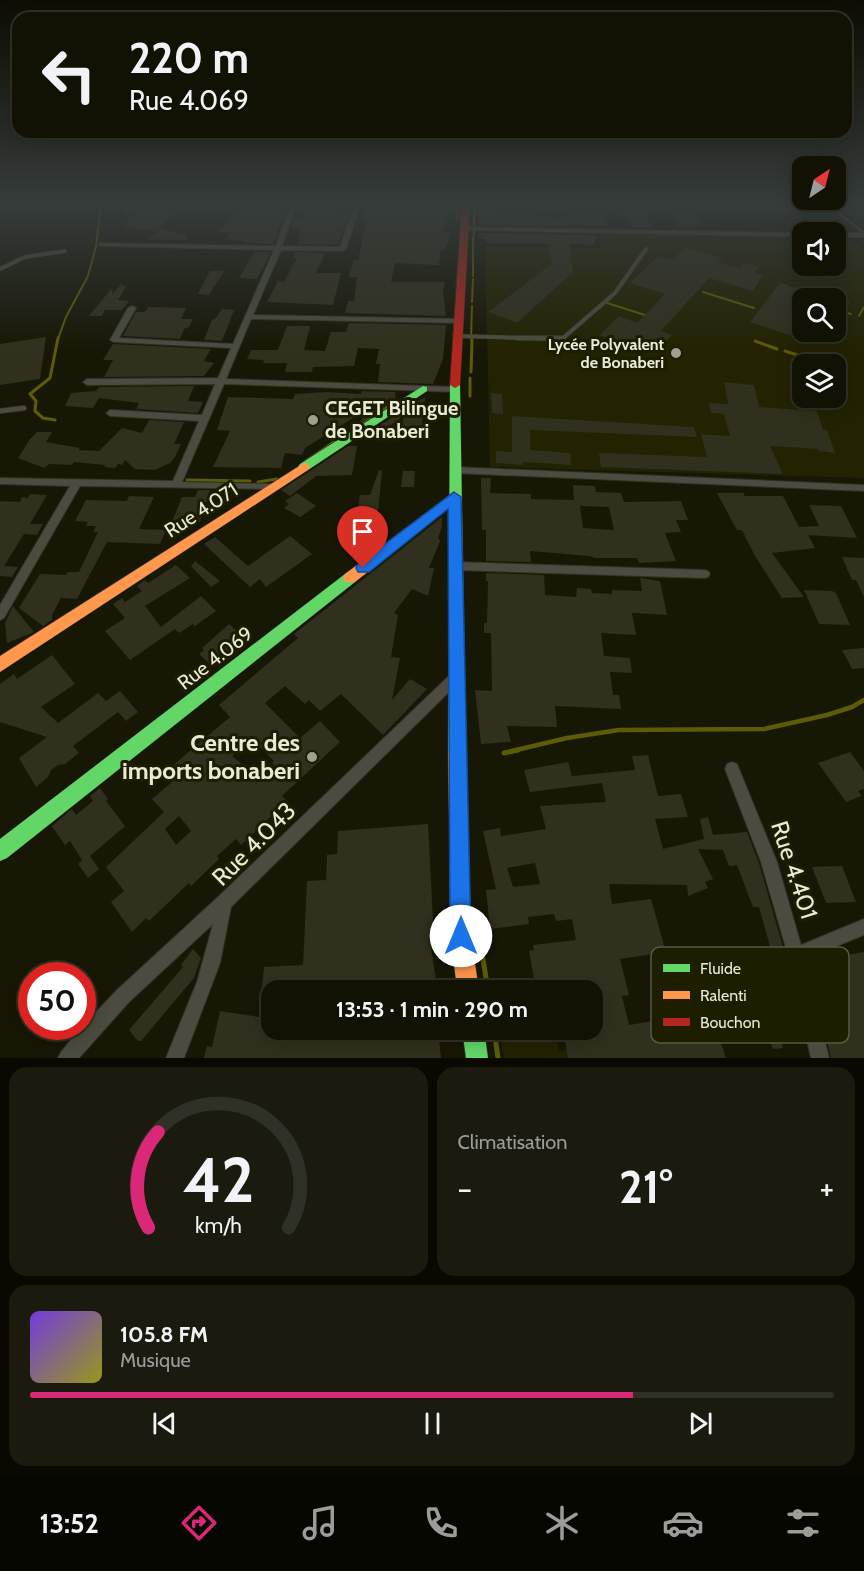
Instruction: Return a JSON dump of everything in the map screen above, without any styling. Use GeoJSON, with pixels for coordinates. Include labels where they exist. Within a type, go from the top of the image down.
{"type":"FeatureCollection","features":[{"type":"Feature","properties":{"kind":"main road"},"geometry":{"type":"LineString","coordinates":[[463,252],[455,390],[454,497],[461,936],[467,980]]}},
{"type":"Feature","properties":{"kind":"main road","name":"Rue 4.071"},"geometry":{"type":"LineString","coordinates":[[0,665],[423,389]]}},
{"type":"Feature","properties":{"kind":"main road","name":"Rue 4.069"},"geometry":{"type":"LineString","coordinates":[[0,851],[454,497]]}},
{"type":"Feature","properties":{"kind":"main road"},"geometry":{"type":"LineString","coordinates":[[475,1040],[477,1058]]}},
{"type":"Feature","properties":{"kind":"street"},"geometry":{"type":"LineString","coordinates":[[176,485],[276,252]]}},
{"type":"Feature","properties":{"kind":"street"},"geometry":{"type":"LineString","coordinates":[[132,308],[114,340],[235,346]]}},
{"type":"Feature","properties":{"kind":"street"},"geometry":{"type":"LineString","coordinates":[[247,317],[459,321]]}},
{"type":"Feature","properties":{"kind":"street"},"geometry":{"type":"LineString","coordinates":[[87,382],[220,381],[455,390]]}},
{"type":"Feature","properties":{"kind":"street"},"geometry":{"type":"LineString","coordinates":[[110,413],[204,418]]}},
{"type":"Feature","properties":{"kind":"street"},"geometry":{"type":"LineString","coordinates":[[454,470],[864,488]]}},
{"type":"Feature","properties":{"kind":"street"},"geometry":{"type":"LineString","coordinates":[[0,481],[272,487]]}},
{"type":"Feature","properties":{"kind":"street"},"geometry":{"type":"LineString","coordinates":[[0,615],[77,482]]}},
{"type":"Feature","properties":{"kind":"street"},"geometry":{"type":"LineString","coordinates":[[455,566],[704,574]]}},
{"type":"Feature","properties":{"kind":"street","name":"Rue 4.043"},"geometry":{"type":"LineString","coordinates":[[176,1058],[202,993],[220,938],[224,903],[456,677]]}},
{"type":"Feature","properties":{"kind":"street","name":"Rue 4.401"},"geometry":{"type":"LineString","coordinates":[[732,770],[769,862],[794,947]]}},
{"type":"Feature","properties":{"kind":"street"},"geometry":{"type":"LineString","coordinates":[[67,1058],[132,988],[224,903]]}},
{"type":"Feature","properties":{"kind":"street"},"geometry":{"type":"LineString","coordinates":[[815,947],[864,927]]}},
{"type":"Feature","properties":{"kind":"street","name":"Rue 4.401"},"geometry":{"type":"LineString","coordinates":[[817,1043],[820,1058]]}},
{"type":"Feature","properties":{"kind":"lane"},"geometry":{"type":"LineString","coordinates":[[0,269],[25,257],[56,252]]}},
{"type":"Feature","properties":{"kind":"lane"},"geometry":{"type":"LineString","coordinates":[[458,336],[562,339],[615,293],[644,252]]}},
{"type":"Feature","properties":{"kind":"lane"},"geometry":{"type":"LineString","coordinates":[[0,411],[24,408]]}},
{"type":"Feature","properties":{"kind":"shaded area","name":"Lycée Polyvalent de Bonaberi"},"geometry":{"type":"Polygon","coordinates":[[[485,252],[792,252],[792,276],[846,276],[846,252],[864,252],[864,478],[490,467],[485,252]]]}},
{"type":"Feature","properties":{"kind":"shaded area"},"geometry":{"type":"Polygon","coordinates":[[[501,1040],[557,1040],[559,1051],[576,1048],[583,1058],[504,1058],[501,1040]]]}},
{"type":"Feature","properties":{"kind":"building"},"geometry":{"type":"Polygon","coordinates":[[[254,252],[271,252],[257,279],[239,278],[254,252]]]}},
{"type":"Feature","properties":{"kind":"building"},"geometry":{"type":"Polygon","coordinates":[[[295,252],[325,253],[316,273],[341,273],[333,305],[267,302],[278,281],[284,282],[297,258],[293,258],[295,252]]]}},
{"type":"Feature","properties":{"kind":"building"},"geometry":{"type":"Polygon","coordinates":[[[360,252],[441,252],[439,265],[395,263],[391,282],[445,282],[443,291],[446,316],[345,313],[348,301],[354,301],[357,277],[349,277],[354,260],[358,260],[360,252]]]}},
{"type":"Feature","properties":{"kind":"building"},"geometry":{"type":"Polygon","coordinates":[[[550,252],[570,252],[573,272],[517,323],[488,312],[552,264],[550,252]]]}},
{"type":"Feature","properties":{"kind":"building"},"geometry":{"type":"Polygon","coordinates":[[[680,252],[701,252],[722,258],[718,262],[740,268],[744,263],[759,267],[755,272],[763,275],[753,291],[709,278],[661,331],[672,335],[654,354],[600,335],[619,316],[637,323],[665,294],[630,283],[658,256],[672,260],[680,252]]]}},
{"type":"Feature","properties":{"kind":"building"},"geometry":{"type":"Polygon","coordinates":[[[210,271],[224,271],[209,295],[198,294],[210,271]]]}},
{"type":"Feature","properties":{"kind":"building"},"geometry":{"type":"Polygon","coordinates":[[[780,283],[797,288],[792,288],[792,336],[750,322],[780,283]]]}},
{"type":"Feature","properties":{"kind":"building"},"geometry":{"type":"Polygon","coordinates":[[[121,284],[126,287],[118,300],[129,301],[122,310],[105,310],[102,316],[89,316],[111,289],[112,295],[121,284]]]}},
{"type":"Feature","properties":{"kind":"building"},"geometry":{"type":"Polygon","coordinates":[[[148,307],[186,308],[181,319],[193,319],[189,327],[184,329],[180,339],[123,336],[136,312],[145,312],[148,307]]]}},
{"type":"Feature","properties":{"kind":"building"},"geometry":{"type":"Polygon","coordinates":[[[222,309],[234,310],[222,341],[204,340],[212,320],[222,309]]]}},
{"type":"Feature","properties":{"kind":"building"},"geometry":{"type":"Polygon","coordinates":[[[349,323],[446,325],[443,359],[433,384],[378,382],[380,364],[376,364],[379,349],[358,348],[354,366],[313,367],[312,372],[285,372],[287,363],[263,363],[264,360],[247,359],[251,350],[278,350],[287,326],[310,326],[304,350],[325,351],[331,332],[346,332],[349,323]]]}},
{"type":"Feature","properties":{"kind":"building"},"geometry":{"type":"Polygon","coordinates":[[[46,337],[40,379],[0,385],[0,344],[46,337]]]}},
{"type":"Feature","properties":{"kind":"building"},"geometry":{"type":"Polygon","coordinates":[[[113,344],[211,349],[204,361],[214,363],[204,376],[104,377],[113,360],[103,360],[113,344]]]}},
{"type":"Feature","properties":{"kind":"building"},"geometry":{"type":"Polygon","coordinates":[[[724,382],[754,385],[759,407],[817,411],[823,430],[827,430],[835,453],[818,451],[818,449],[770,446],[783,474],[601,467],[599,453],[707,457],[701,434],[730,436],[724,414],[711,413],[709,403],[728,404],[724,382]]]}},
{"type":"Feature","properties":{"kind":"building"},"geometry":{"type":"Polygon","coordinates":[[[194,386],[188,401],[203,402],[198,413],[136,409],[139,403],[99,398],[93,408],[65,406],[71,393],[96,391],[99,387],[194,386]]]}},
{"type":"Feature","properties":{"kind":"building"},"geometry":{"type":"Polygon","coordinates":[[[362,391],[395,392],[396,400],[358,425],[369,408],[305,448],[302,455],[285,453],[281,468],[213,467],[230,431],[217,430],[228,397],[293,399],[295,394],[327,392],[361,394],[362,391]]]}},
{"type":"Feature","properties":{"kind":"building"},"geometry":{"type":"Polygon","coordinates":[[[491,393],[502,394],[503,414],[492,413],[491,393]]]}},
{"type":"Feature","properties":{"kind":"building"},"geometry":{"type":"Polygon","coordinates":[[[425,397],[421,435],[410,439],[399,438],[404,416],[369,440],[361,437],[425,397]]]}},
{"type":"Feature","properties":{"kind":"building"},"geometry":{"type":"Polygon","coordinates":[[[512,416],[694,427],[697,437],[530,430],[530,450],[570,453],[571,465],[496,463],[496,451],[512,452],[512,416]]]}},
{"type":"Feature","properties":{"kind":"building"},"geometry":{"type":"Polygon","coordinates":[[[149,420],[184,422],[174,444],[181,444],[175,457],[170,463],[155,470],[135,469],[125,460],[122,465],[118,464],[115,468],[74,462],[72,465],[49,464],[44,468],[18,458],[37,432],[52,432],[46,442],[80,448],[78,450],[99,451],[122,428],[142,433],[149,420]]]}},
{"type":"Feature","properties":{"kind":"building"},"geometry":{"type":"Polygon","coordinates":[[[348,446],[357,446],[352,475],[316,476],[290,496],[281,490],[348,446]]]}},
{"type":"Feature","properties":{"kind":"building"},"geometry":{"type":"Polygon","coordinates":[[[379,470],[382,471],[377,522],[373,522],[368,533],[354,531],[360,495],[370,495],[379,470]]]}},
{"type":"Feature","properties":{"kind":"building"},"geometry":{"type":"Polygon","coordinates":[[[403,471],[415,471],[414,487],[401,487],[403,471]]]}},
{"type":"Feature","properties":{"kind":"building"},"geometry":{"type":"Polygon","coordinates":[[[481,478],[491,478],[490,493],[531,494],[531,499],[574,500],[573,485],[595,486],[596,492],[621,493],[624,502],[681,501],[688,520],[676,520],[681,532],[665,533],[676,561],[639,563],[637,558],[595,558],[530,551],[531,562],[486,561],[486,530],[482,530],[481,478]],[[580,506],[583,528],[614,530],[609,507],[580,506]]]}},
{"type":"Feature","properties":{"kind":"building"},"geometry":{"type":"Polygon","coordinates":[[[198,490],[210,490],[200,522],[172,522],[182,497],[195,497],[198,490]]]}},
{"type":"Feature","properties":{"kind":"building"},"geometry":{"type":"Polygon","coordinates":[[[297,493],[316,506],[300,517],[284,508],[289,504],[285,501],[297,493]]]}},
{"type":"Feature","properties":{"kind":"building"},"geometry":{"type":"Polygon","coordinates":[[[717,493],[783,496],[799,527],[819,526],[809,505],[841,506],[857,538],[808,535],[815,548],[772,553],[804,597],[782,598],[755,556],[742,530],[737,530],[717,493]]]}},
{"type":"Feature","properties":{"kind":"building"},"geometry":{"type":"Polygon","coordinates":[[[30,494],[47,495],[30,524],[43,524],[37,535],[24,534],[4,566],[18,567],[12,577],[0,576],[0,501],[20,502],[22,497],[28,498],[30,494]]]}},
{"type":"Feature","properties":{"kind":"building"},"geometry":{"type":"Polygon","coordinates":[[[129,496],[154,497],[139,529],[166,530],[160,544],[107,542],[77,599],[61,598],[52,615],[52,620],[43,626],[19,608],[40,574],[66,575],[68,572],[79,572],[98,532],[93,532],[96,526],[86,526],[88,522],[75,521],[86,500],[127,501],[129,496]]]}},
{"type":"Feature","properties":{"kind":"building"},"geometry":{"type":"Polygon","coordinates":[[[442,517],[438,538],[440,541],[429,568],[434,568],[428,596],[412,589],[394,613],[398,615],[391,657],[400,658],[392,700],[410,679],[427,689],[383,735],[341,694],[320,711],[309,700],[305,704],[285,686],[265,703],[300,738],[320,721],[340,742],[282,796],[287,801],[241,845],[236,839],[217,856],[219,859],[191,886],[189,883],[149,921],[146,918],[132,932],[111,902],[124,891],[106,867],[164,812],[152,799],[179,776],[171,767],[230,717],[219,705],[298,638],[294,634],[442,517]],[[252,739],[232,756],[263,782],[284,775],[272,763],[274,761],[252,739]],[[179,816],[165,829],[176,845],[191,831],[179,816]]]}},
{"type":"Feature","properties":{"kind":"building"},"geometry":{"type":"Polygon","coordinates":[[[290,536],[312,554],[266,587],[260,579],[250,587],[204,544],[215,537],[248,566],[290,536]]]}},
{"type":"Feature","properties":{"kind":"building"},"geometry":{"type":"Polygon","coordinates":[[[842,557],[864,558],[864,597],[856,580],[852,580],[842,557]]]}},
{"type":"Feature","properties":{"kind":"building"},"geometry":{"type":"Polygon","coordinates":[[[195,561],[220,581],[211,587],[191,566],[195,561]]]}},
{"type":"Feature","properties":{"kind":"building"},"geometry":{"type":"Polygon","coordinates":[[[176,565],[190,578],[145,606],[161,627],[201,596],[216,611],[195,626],[193,624],[179,633],[175,629],[130,660],[105,631],[125,618],[113,604],[122,598],[125,602],[142,591],[137,586],[145,580],[148,583],[176,565]]]}},
{"type":"Feature","properties":{"kind":"building"},"geometry":{"type":"Polygon","coordinates":[[[486,573],[544,575],[545,595],[576,597],[577,588],[591,589],[592,593],[612,594],[612,590],[642,591],[640,578],[660,581],[667,615],[632,613],[636,635],[601,633],[604,656],[630,658],[632,673],[610,672],[613,695],[619,695],[621,709],[555,706],[557,727],[507,726],[511,742],[481,744],[475,690],[492,691],[491,633],[484,633],[484,623],[487,623],[488,581],[486,581],[486,573]]]}},
{"type":"Feature","properties":{"kind":"building"},"geometry":{"type":"Polygon","coordinates":[[[804,590],[836,593],[850,625],[819,624],[804,590]]]}},
{"type":"Feature","properties":{"kind":"building"},"geometry":{"type":"Polygon","coordinates":[[[13,606],[34,632],[7,643],[5,623],[13,606]]]}},
{"type":"Feature","properties":{"kind":"building"},"geometry":{"type":"Polygon","coordinates":[[[229,624],[246,639],[225,655],[222,652],[209,663],[199,654],[204,650],[202,648],[229,624]]]}},
{"type":"Feature","properties":{"kind":"building"},"geometry":{"type":"Polygon","coordinates":[[[864,648],[864,668],[852,669],[842,650],[864,648]]]}},
{"type":"Feature","properties":{"kind":"building"},"geometry":{"type":"Polygon","coordinates":[[[52,655],[75,684],[41,707],[58,723],[98,693],[106,701],[120,691],[138,712],[126,721],[118,712],[73,746],[79,753],[65,764],[58,765],[51,770],[48,777],[36,787],[19,758],[47,737],[0,722],[0,684],[14,674],[17,679],[52,655]]]}},
{"type":"Feature","properties":{"kind":"building"},"geometry":{"type":"Polygon","coordinates":[[[850,752],[864,771],[864,789],[858,791],[862,796],[846,802],[818,763],[850,752]]]}},
{"type":"Feature","properties":{"kind":"building"},"geometry":{"type":"Polygon","coordinates":[[[648,755],[658,796],[681,794],[688,817],[655,819],[663,849],[704,839],[700,819],[708,817],[713,835],[747,832],[759,863],[783,947],[770,946],[759,907],[753,907],[737,865],[729,866],[723,850],[698,849],[713,879],[705,882],[708,888],[688,896],[687,885],[609,884],[612,904],[651,899],[665,947],[651,947],[651,954],[620,959],[629,995],[622,996],[629,1025],[651,1021],[651,1043],[721,1043],[726,1058],[568,1058],[565,1040],[603,1040],[603,980],[534,980],[529,951],[534,950],[533,945],[576,940],[572,919],[556,921],[554,914],[528,917],[529,924],[490,929],[486,890],[496,889],[483,831],[500,828],[501,836],[546,829],[540,806],[606,802],[602,783],[530,792],[524,770],[568,762],[572,776],[635,770],[632,756],[648,755]],[[535,863],[507,868],[513,887],[540,884],[535,863]]]}},
{"type":"Feature","properties":{"kind":"building"},"geometry":{"type":"Polygon","coordinates":[[[100,788],[108,799],[106,801],[125,826],[90,856],[99,869],[88,878],[78,864],[82,860],[70,841],[65,845],[52,826],[72,809],[76,815],[93,801],[90,796],[100,788]]]}},
{"type":"Feature","properties":{"kind":"building"},"geometry":{"type":"Polygon","coordinates":[[[428,824],[434,940],[430,941],[436,980],[263,980],[264,967],[303,965],[307,881],[326,880],[327,855],[337,854],[338,831],[428,824]]]}},
{"type":"Feature","properties":{"kind":"building"},"geometry":{"type":"Polygon","coordinates":[[[842,866],[856,902],[826,903],[812,867],[842,866]]]}},
{"type":"Feature","properties":{"kind":"building"},"geometry":{"type":"Polygon","coordinates":[[[193,949],[201,958],[194,978],[141,1041],[138,1041],[129,1030],[183,967],[181,965],[193,949]]]}},
{"type":"Feature","properties":{"kind":"building"},"geometry":{"type":"Polygon","coordinates":[[[864,952],[864,1058],[831,1058],[828,1043],[849,1043],[849,955],[864,952]]]}},
{"type":"Feature","properties":{"kind":"building"},"geometry":{"type":"Polygon","coordinates":[[[261,997],[261,1040],[439,1040],[441,1058],[204,1058],[207,1046],[212,1047],[220,1011],[259,1017],[261,997]]]}},
{"type":"Feature","properties":{"kind":"building"},"geometry":{"type":"Polygon","coordinates":[[[771,1043],[781,1043],[783,1048],[773,1049],[771,1043]]]}},
{"type":"Feature","properties":{"kind":"waterway"},"geometry":{"type":"LineString","coordinates":[[58,339],[66,317],[88,276],[94,252]]}},
{"type":"Feature","properties":{"kind":"waterway"},"geometry":{"type":"LineString","coordinates":[[473,252],[473,276]]}},
{"type":"Feature","properties":{"kind":"waterway"},"geometry":{"type":"LineString","coordinates":[[472,302],[473,279]]}},
{"type":"Feature","properties":{"kind":"waterway"},"geometry":{"type":"LineString","coordinates":[[703,292],[754,308]]}},
{"type":"Feature","properties":{"kind":"waterway"},"geometry":{"type":"LineString","coordinates":[[607,303],[645,315]]}},
{"type":"Feature","properties":{"kind":"waterway"},"geometry":{"type":"LineString","coordinates":[[471,339],[472,306]]}},
{"type":"Feature","properties":{"kind":"waterway"},"geometry":{"type":"LineString","coordinates":[[859,316],[864,307]]}},
{"type":"Feature","properties":{"kind":"waterway"},"geometry":{"type":"LineString","coordinates":[[846,313],[851,314]]}},
{"type":"Feature","properties":{"kind":"waterway"},"geometry":{"type":"LineString","coordinates":[[55,420],[43,418],[35,411],[36,401],[30,394],[50,378],[58,338]]}},
{"type":"Feature","properties":{"kind":"waterway"},"geometry":{"type":"LineString","coordinates":[[471,372],[472,338]]}},
{"type":"Feature","properties":{"kind":"waterway"},"geometry":{"type":"LineString","coordinates":[[755,341],[777,349]]}},
{"type":"Feature","properties":{"kind":"waterway"},"geometry":{"type":"LineString","coordinates":[[785,351],[794,354]]}},
{"type":"Feature","properties":{"kind":"waterway"},"geometry":{"type":"LineString","coordinates":[[470,378],[470,396]]}},
{"type":"Feature","properties":{"kind":"waterway"},"geometry":{"type":"LineString","coordinates":[[351,432],[388,407]]}},
{"type":"Feature","properties":{"kind":"waterway"},"geometry":{"type":"LineString","coordinates":[[306,461],[343,436]]}},
{"type":"Feature","properties":{"kind":"waterway"},"geometry":{"type":"LineString","coordinates":[[258,482],[277,479]]}},
{"type":"Feature","properties":{"kind":"waterway"},"geometry":{"type":"LineString","coordinates":[[187,480],[250,481]]}},
{"type":"Feature","properties":{"kind":"waterway"},"geometry":{"type":"LineString","coordinates":[[512,751],[567,738],[619,730],[764,729],[827,715],[852,707],[864,700]]}},
{"type":"Feature","properties":{"kind":"waterway"},"geometry":{"type":"LineString","coordinates":[[504,753],[518,750]]}},
{"type":"Feature","properties":{"kind":"waterway"},"geometry":{"type":"LineString","coordinates":[[480,941],[486,980]]}},
{"type":"Feature","properties":{"kind":"waterway"},"geometry":{"type":"LineString","coordinates":[[496,1040],[498,1058]]}},
{"type":"Feature","properties":{"kind":"traffic: fast"},"geometry":{"type":"LineString","coordinates":[[455,385],[457,752]]}},
{"type":"Feature","properties":{"kind":"traffic: fast"},"geometry":{"type":"LineString","coordinates":[[304,467],[423,389]]}},
{"type":"Feature","properties":{"kind":"traffic: fast"},"geometry":{"type":"LineString","coordinates":[[0,851],[350,578]]}},
{"type":"Feature","properties":{"kind":"traffic: fast"},"geometry":{"type":"LineString","coordinates":[[475,1040],[477,1058]]}},
{"type":"Feature","properties":{"kind":"traffic: slow"},"geometry":{"type":"LineString","coordinates":[[0,665],[304,467]]}},
{"type":"Feature","properties":{"kind":"traffic: slow"},"geometry":{"type":"LineString","coordinates":[[350,578],[454,497]]}},
{"type":"Feature","properties":{"kind":"traffic: slow"},"geometry":{"type":"LineString","coordinates":[[457,752],[461,937],[467,980]]}},
{"type":"Feature","properties":{"kind":"traffic: jam"},"geometry":{"type":"LineString","coordinates":[[455,385],[463,252]]}},
{"type":"Feature","properties":{"kind":"place","name":"Lycée Polyvalent de Bonaberi"},"geometry":{"type":"Point","coordinates":[676,353]}},
{"type":"Feature","properties":{"kind":"place","name":"CEGET Bilingue de Bonaberi"},"geometry":{"type":"Point","coordinates":[313,420]}},
{"type":"Feature","properties":{"kind":"place","name":"Centre des imports bonaberi"},"geometry":{"type":"Point","coordinates":[312,757]}},
{"type":"Feature","properties":{"kind":"route"},"geometry":{"type":"LineString","coordinates":[[363,568],[454,497],[461,936]]}}]}
